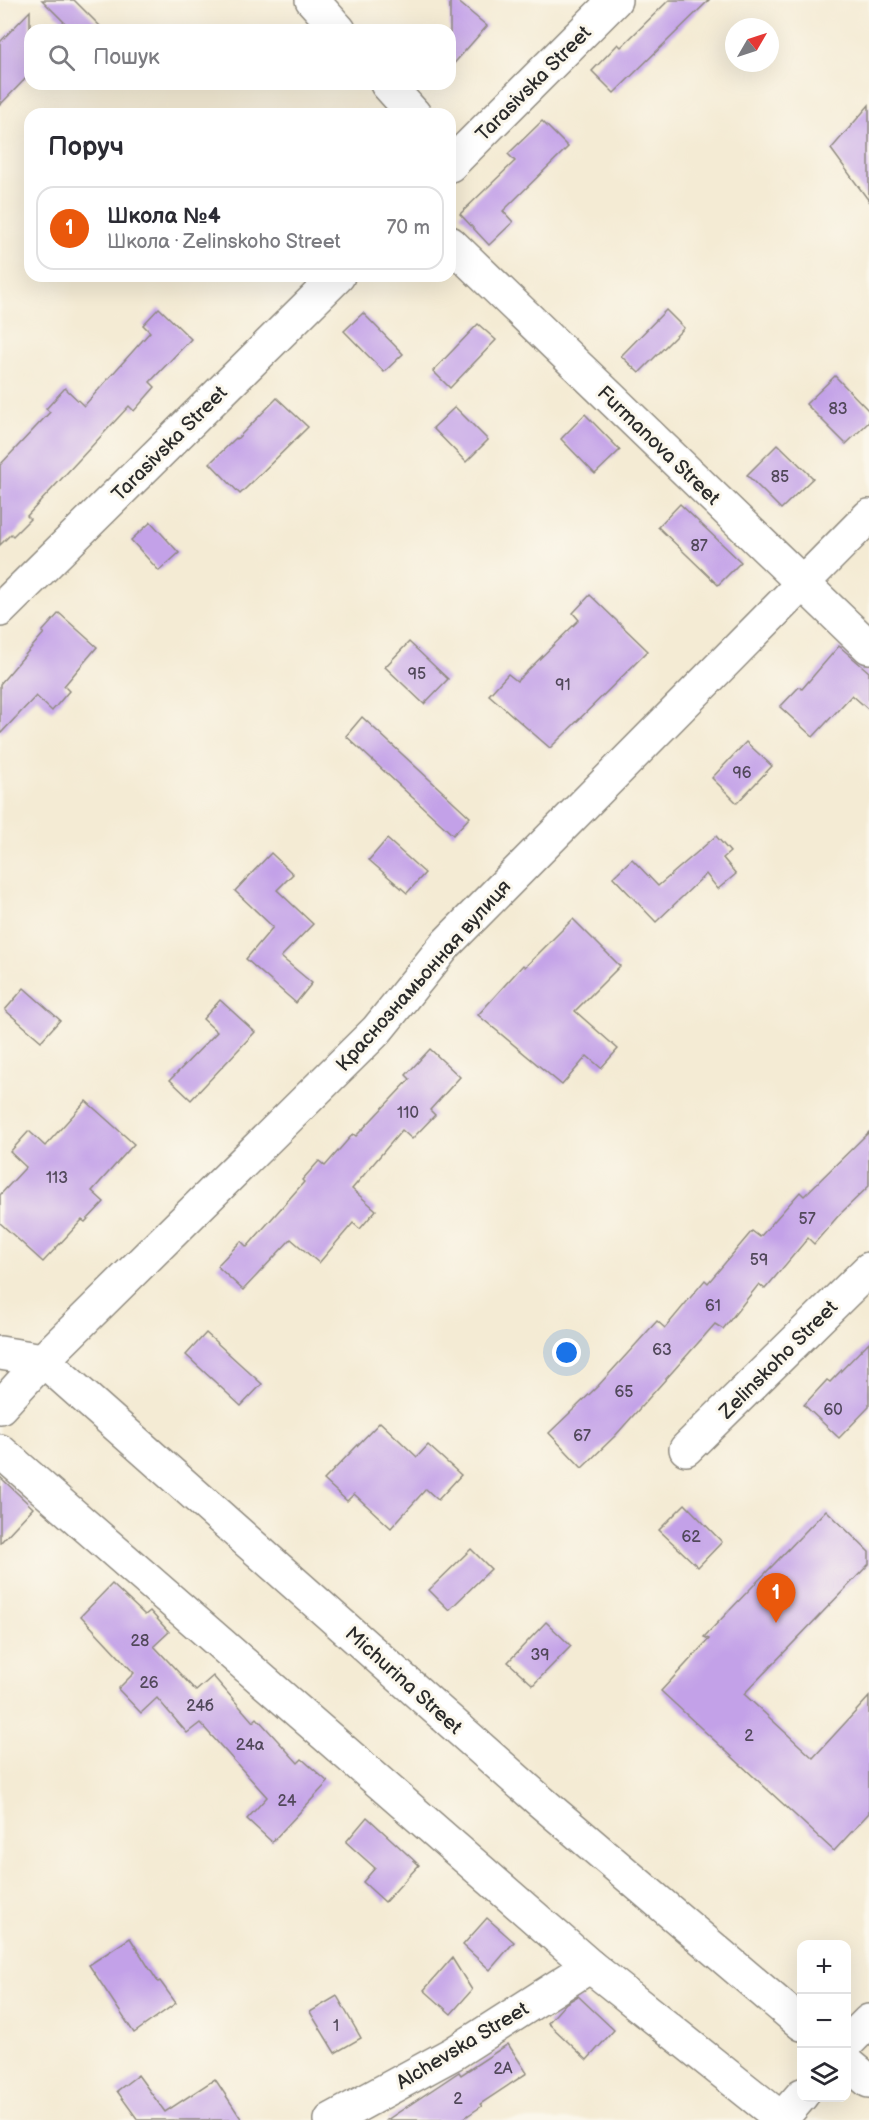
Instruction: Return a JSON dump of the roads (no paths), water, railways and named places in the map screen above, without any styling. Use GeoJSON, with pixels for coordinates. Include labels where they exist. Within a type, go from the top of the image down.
{"type":"FeatureCollection","features":[{"type":"Feature","properties":{"kind":"street"},"geometry":{"type":"LineString","coordinates":[[312,0],[334,24]]}},
{"type":"Feature","properties":{"kind":"street","name":"Tarasivska Street"},"geometry":{"type":"LineString","coordinates":[[456,156],[615,0]]}},
{"type":"Feature","properties":{"kind":"street"},"geometry":{"type":"LineString","coordinates":[[392,90],[409,108]]}},
{"type":"Feature","properties":{"kind":"street","name":"Furmanova Street"},"geometry":{"type":"LineString","coordinates":[[456,249],[869,646]]}},
{"type":"Feature","properties":{"kind":"street","name":"Tarasivska Street"},"geometry":{"type":"LineString","coordinates":[[0,610],[332,282]]}},
{"type":"Feature","properties":{"kind":"street","name":"Краснознамьонная вулиця"},"geometry":{"type":"LineString","coordinates":[[0,1407],[43,1360],[377,1030],[447,943],[801,582],[869,516]]}},
{"type":"Feature","properties":{"kind":"street","name":"Zelinskoho Street"},"geometry":{"type":"LineString","coordinates":[[686,1449],[869,1269]]}},
{"type":"Feature","properties":{"kind":"street"},"geometry":{"type":"LineString","coordinates":[[0,1353],[43,1360]]}},
{"type":"Feature","properties":{"kind":"street","name":"Michurina Street"},"geometry":{"type":"LineString","coordinates":[[43,1360],[539,1800],[797,2021]]}},
{"type":"Feature","properties":{"kind":"street"},"geometry":{"type":"LineString","coordinates":[[0,1451],[590,1966],[789,2111]]}},
{"type":"Feature","properties":{"kind":"street","name":"Alchevska Street"},"geometry":{"type":"LineString","coordinates":[[331,2120],[454,2053],[590,1966]]}},
{"type":"Feature","properties":{"kind":"street"},"geometry":{"type":"LineString","coordinates":[[851,2039],[869,2021]]}},
{"type":"Feature","properties":{"kind":"street"},"geometry":{"type":"LineString","coordinates":[[851,2066],[869,2081]]}},
{"type":"Feature","properties":{"kind":"place","name":"Школа №4"},"geometry":{"type":"Point","coordinates":[776,1623]}}]}
